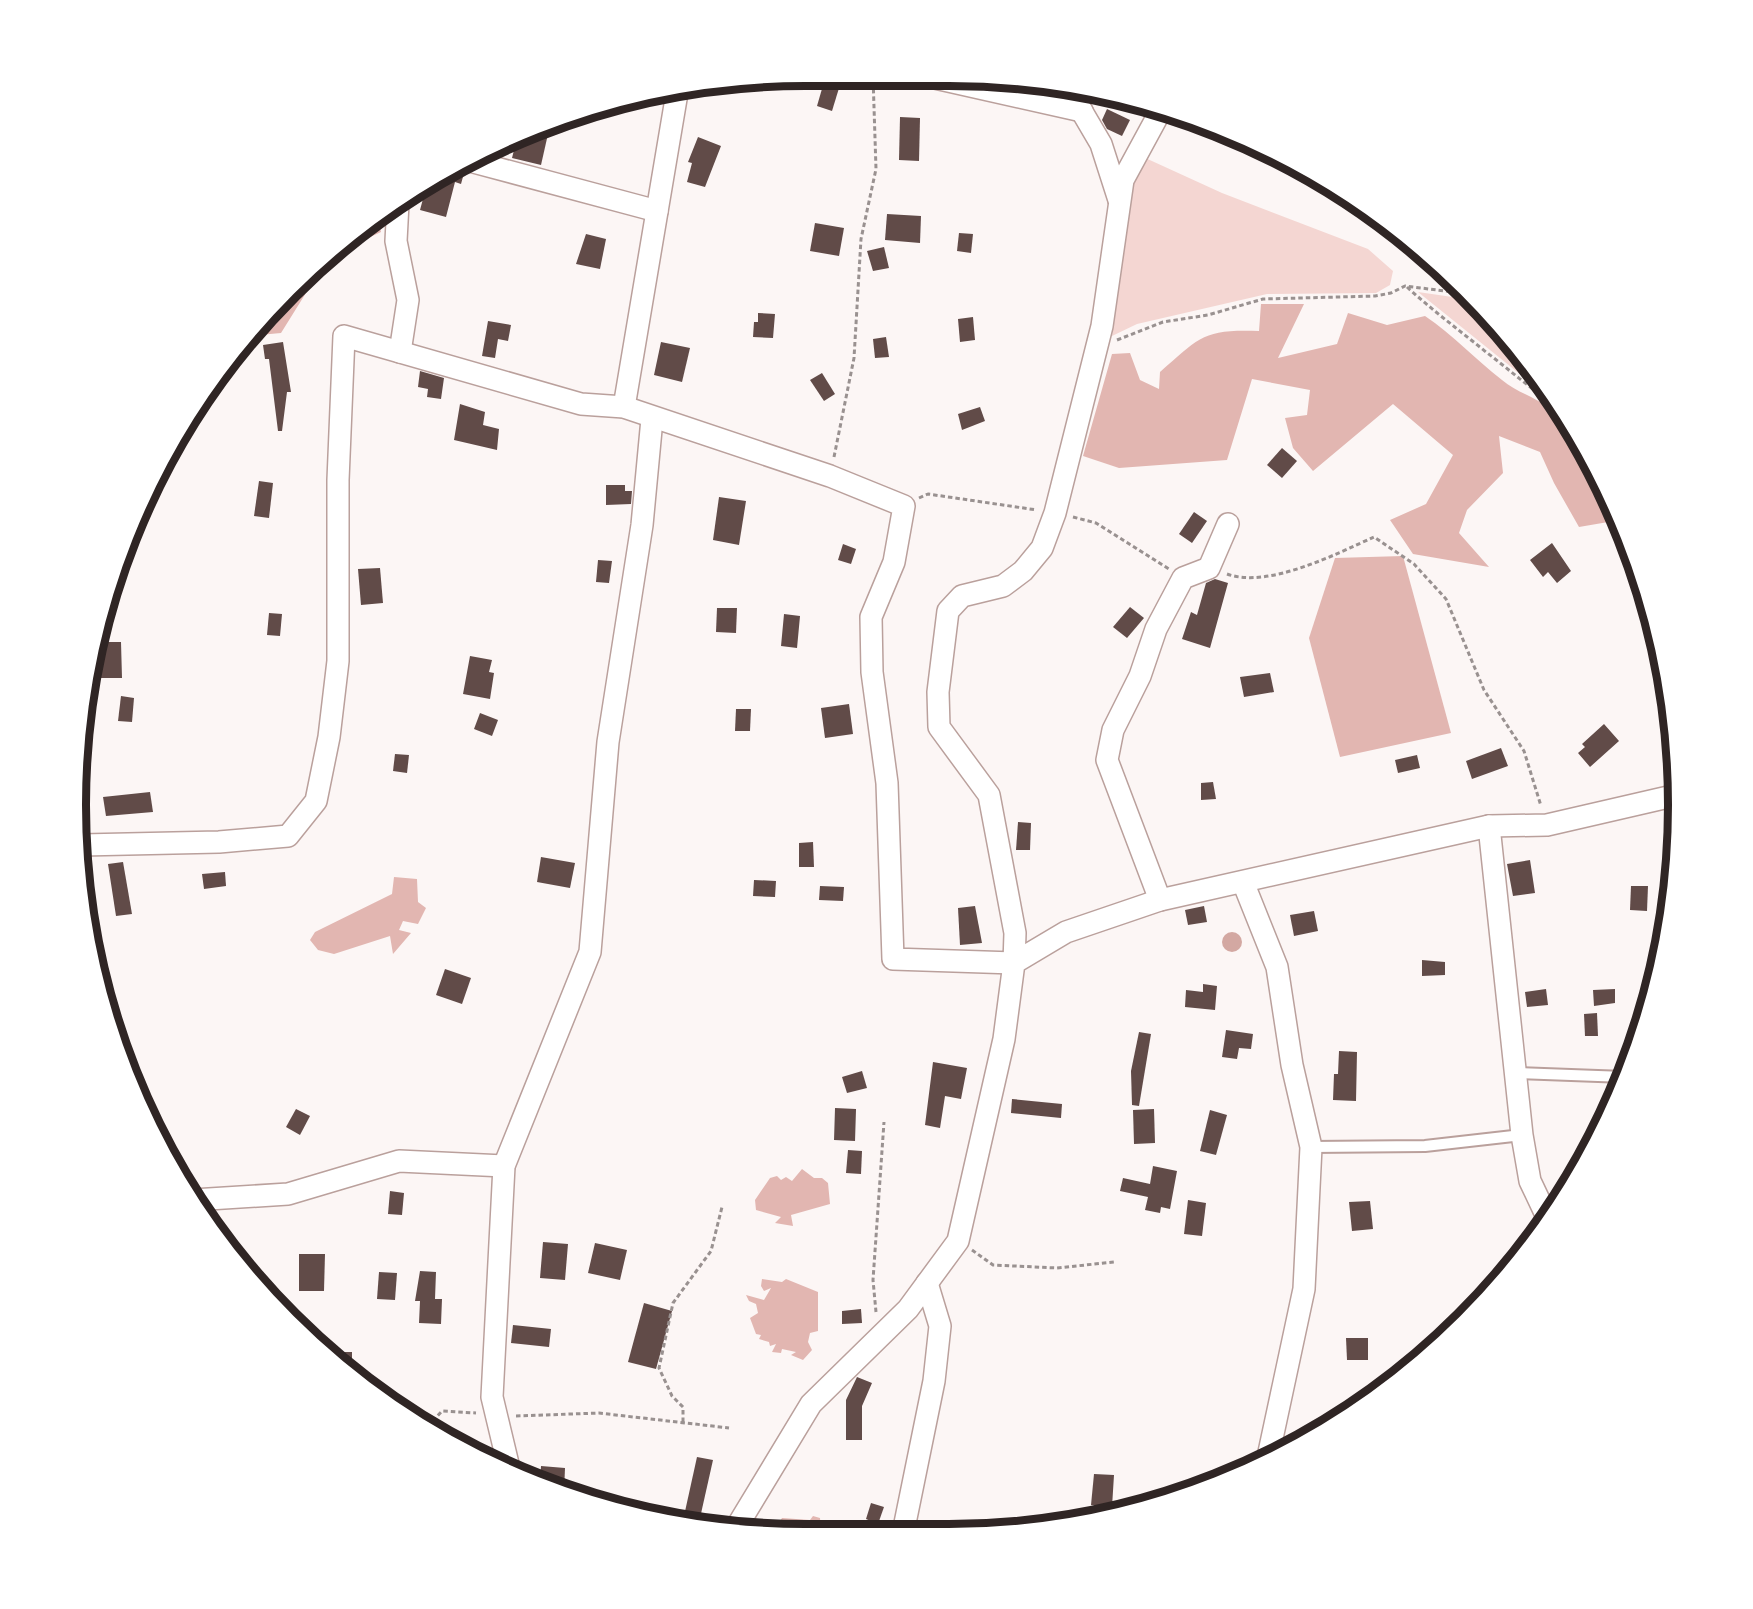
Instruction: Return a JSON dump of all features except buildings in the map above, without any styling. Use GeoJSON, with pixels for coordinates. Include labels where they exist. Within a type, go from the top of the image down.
{"type":"FeatureCollection","features":[{"type":"Feature","properties":{"kind":"street"},"geometry":{"type":"LineString","coordinates":[[973,87],[1082,111]]}},
{"type":"Feature","properties":{"kind":"street"},"geometry":{"type":"LineString","coordinates":[[624,407],[676,97]]}},
{"type":"Feature","properties":{"kind":"street"},"geometry":{"type":"LineString","coordinates":[[1073,97],[1101,144],[1119,200]]}},
{"type":"Feature","properties":{"kind":"street"},"geometry":{"type":"LineString","coordinates":[[741,1520],[811,1404],[908,1309],[958,1241],[1004,1039],[1014,963],[1015,933],[989,795],[939,727],[939,682],[948,611],[962,596],[1003,586],[1023,571],[1042,548],[1055,513],[1096,349],[1111,267],[1123,180],[1157,117]]}},
{"type":"Feature","properties":{"kind":"street"},"geometry":{"type":"LineString","coordinates":[[479,164],[657,211]]}},
{"type":"Feature","properties":{"kind":"street"},"geometry":{"type":"LineString","coordinates":[[397,212],[396,241],[408,300],[400,352]]}},
{"type":"Feature","properties":{"kind":"street"},"geometry":{"type":"LineString","coordinates":[[87,845],[219,842],[288,836],[316,801],[329,737],[338,661],[338,480],[344,336],[580,404],[624,407],[652,419],[830,476],[904,506],[894,562],[871,617],[872,672],[887,783],[893,959],[1014,963],[1066,932],[1160,900],[1489,826],[1547,825],[1668,797]]}},
{"type":"Feature","properties":{"kind":"street"},"geometry":{"type":"LineString","coordinates":[[507,1459],[492,1397],[504,1166],[590,952],[608,742],[642,525],[652,419]]}},
{"type":"Feature","properties":{"kind":"street"},"geometry":{"type":"LineString","coordinates":[[1160,900],[1107,760],[1113,730],[1140,676],[1156,629],[1183,578],[1209,568],[1228,524]]}},
{"type":"Feature","properties":{"kind":"street"},"geometry":{"type":"LineString","coordinates":[[1489,826],[1522,1135],[1530,1181],[1543,1208]]}},
{"type":"Feature","properties":{"kind":"street"},"geometry":{"type":"LineString","coordinates":[[1243,882],[1277,967],[1292,1065],[1311,1147],[1304,1289],[1270,1447]]}},
{"type":"Feature","properties":{"kind":"street"},"geometry":{"type":"LineString","coordinates":[[204,1199],[288,1194],[399,1161],[504,1166]]}},
{"type":"Feature","properties":{"kind":"street"},"geometry":{"type":"LineString","coordinates":[[905,1524],[934,1381],[940,1326],[927,1283]]}},
{"type":"Feature","properties":{"kind":"lane"},"geometry":{"type":"LineString","coordinates":[[1514,1073],[1614,1077]]}},
{"type":"Feature","properties":{"kind":"lane"},"geometry":{"type":"LineString","coordinates":[[1311,1147],[1425,1146],[1522,1135]]}},
{"type":"Feature","properties":{"kind":"path"},"geometry":{"type":"LineString","coordinates":[[830,476],[854,358],[861,239],[876,169],[873,86]]}},
{"type":"Feature","properties":{"kind":"path"},"geometry":{"type":"LineString","coordinates":[[1406,286],[1446,323],[1539,395]]}},
{"type":"Feature","properties":{"kind":"path"},"geometry":{"type":"LineString","coordinates":[[1096,349],[1162,322],[1208,315],[1263,299],[1375,296],[1406,286],[1453,292]]}},
{"type":"Feature","properties":{"kind":"path"},"geometry":{"type":"LineString","coordinates":[[904,506],[928,494],[1055,513],[1096,523],[1183,578]]}},
{"type":"Feature","properties":{"kind":"path"},"geometry":{"type":"LineString","coordinates":[[1209,568],[1236,578],[1287,573],[1374,537],[1414,564],[1446,599],[1484,690],[1524,751],[1547,825]]}},
{"type":"Feature","properties":{"kind":"path"},"geometry":{"type":"LineString","coordinates":[[879,1337],[873,1280],[884,1122]]}},
{"type":"Feature","properties":{"kind":"path"},"geometry":{"type":"LineString","coordinates":[[684,1423],[683,1407],[672,1396],[658,1368],[673,1303],[711,1251],[722,1207]]}},
{"type":"Feature","properties":{"kind":"path"},"geometry":{"type":"LineString","coordinates":[[958,1241],[993,1265],[1057,1268],[1114,1262]]}},
{"type":"Feature","properties":{"kind":"path"},"geometry":{"type":"LineString","coordinates":[[434,1420],[442,1411],[496,1414],[599,1413],[729,1428]]}},
{"type":"Feature","properties":{"kind":"shaded area"},"geometry":{"type":"Polygon","coordinates":[[[1141,156],[1222,193],[1368,249],[1393,271],[1390,285],[1376,293],[1267,294],[1137,324],[1112,336],[1125,196],[1141,156]]]}},
{"type":"Feature","properties":{"kind":"shaded area"},"geometry":{"type":"Polygon","coordinates":[[[379,225],[381,232],[354,244],[379,225]]]}},
{"type":"Feature","properties":{"kind":"shaded area"},"geometry":{"type":"Polygon","coordinates":[[[316,278],[281,333],[260,335],[316,278]]]}},
{"type":"Feature","properties":{"kind":"shaded area"},"geometry":{"type":"Polygon","coordinates":[[[1418,292],[1459,298],[1489,330],[1526,379],[1418,292]]]}},
{"type":"Feature","properties":{"kind":"shaded area"},"geometry":{"type":"Polygon","coordinates":[[[1261,304],[1304,304],[1278,358],[1337,344],[1348,313],[1387,325],[1425,316],[1507,384],[1547,406],[1571,445],[1610,522],[1579,527],[1554,483],[1540,452],[1499,436],[1503,473],[1467,510],[1459,533],[1489,567],[1413,554],[1390,520],[1426,504],[1453,455],[1393,404],[1313,471],[1293,448],[1285,418],[1307,415],[1310,390],[1252,379],[1227,460],[1119,468],[1083,456],[1112,354],[1130,353],[1140,380],[1159,389],[1160,372],[1194,343],[1214,334],[1259,331],[1261,304]]]}},
{"type":"Feature","properties":{"kind":"shaded area"},"geometry":{"type":"Polygon","coordinates":[[[1403,556],[1451,733],[1340,757],[1309,638],[1335,558],[1403,556]]]}},
{"type":"Feature","properties":{"kind":"shaded area"},"geometry":{"type":"Polygon","coordinates":[[[394,877],[417,879],[418,902],[426,908],[418,924],[403,921],[399,930],[411,933],[393,954],[390,936],[334,954],[318,950],[310,940],[315,932],[392,894],[394,877]]]}},
{"type":"Feature","properties":{"kind":"shaded area"},"geometry":{"type":"Polygon","coordinates":[[[1232,932],[1239,935],[1242,942],[1239,949],[1232,952],[1225,949],[1222,942],[1225,935],[1232,932]]]}},
{"type":"Feature","properties":{"kind":"shaded area"},"geometry":{"type":"Polygon","coordinates":[[[802,1169],[814,1178],[822,1178],[828,1183],[830,1204],[791,1215],[793,1226],[775,1223],[781,1217],[756,1210],[755,1200],[770,1178],[777,1176],[781,1180],[786,1177],[792,1181],[802,1169]]]}},
{"type":"Feature","properties":{"kind":"shaded area"},"geometry":{"type":"Polygon","coordinates":[[[762,1279],[782,1282],[786,1279],[818,1292],[818,1331],[810,1333],[808,1342],[812,1350],[803,1360],[791,1355],[796,1352],[782,1349],[781,1353],[772,1352],[776,1344],[770,1346],[769,1342],[759,1339],[761,1335],[756,1334],[750,1318],[758,1313],[756,1304],[749,1301],[746,1295],[764,1300],[771,1288],[764,1291],[761,1286],[762,1279]]]}},
{"type":"Feature","properties":{"kind":"shaded area"},"geometry":{"type":"Polygon","coordinates":[[[813,1516],[820,1518],[820,1524],[779,1523],[782,1518],[810,1520],[813,1516]]]}}]}
